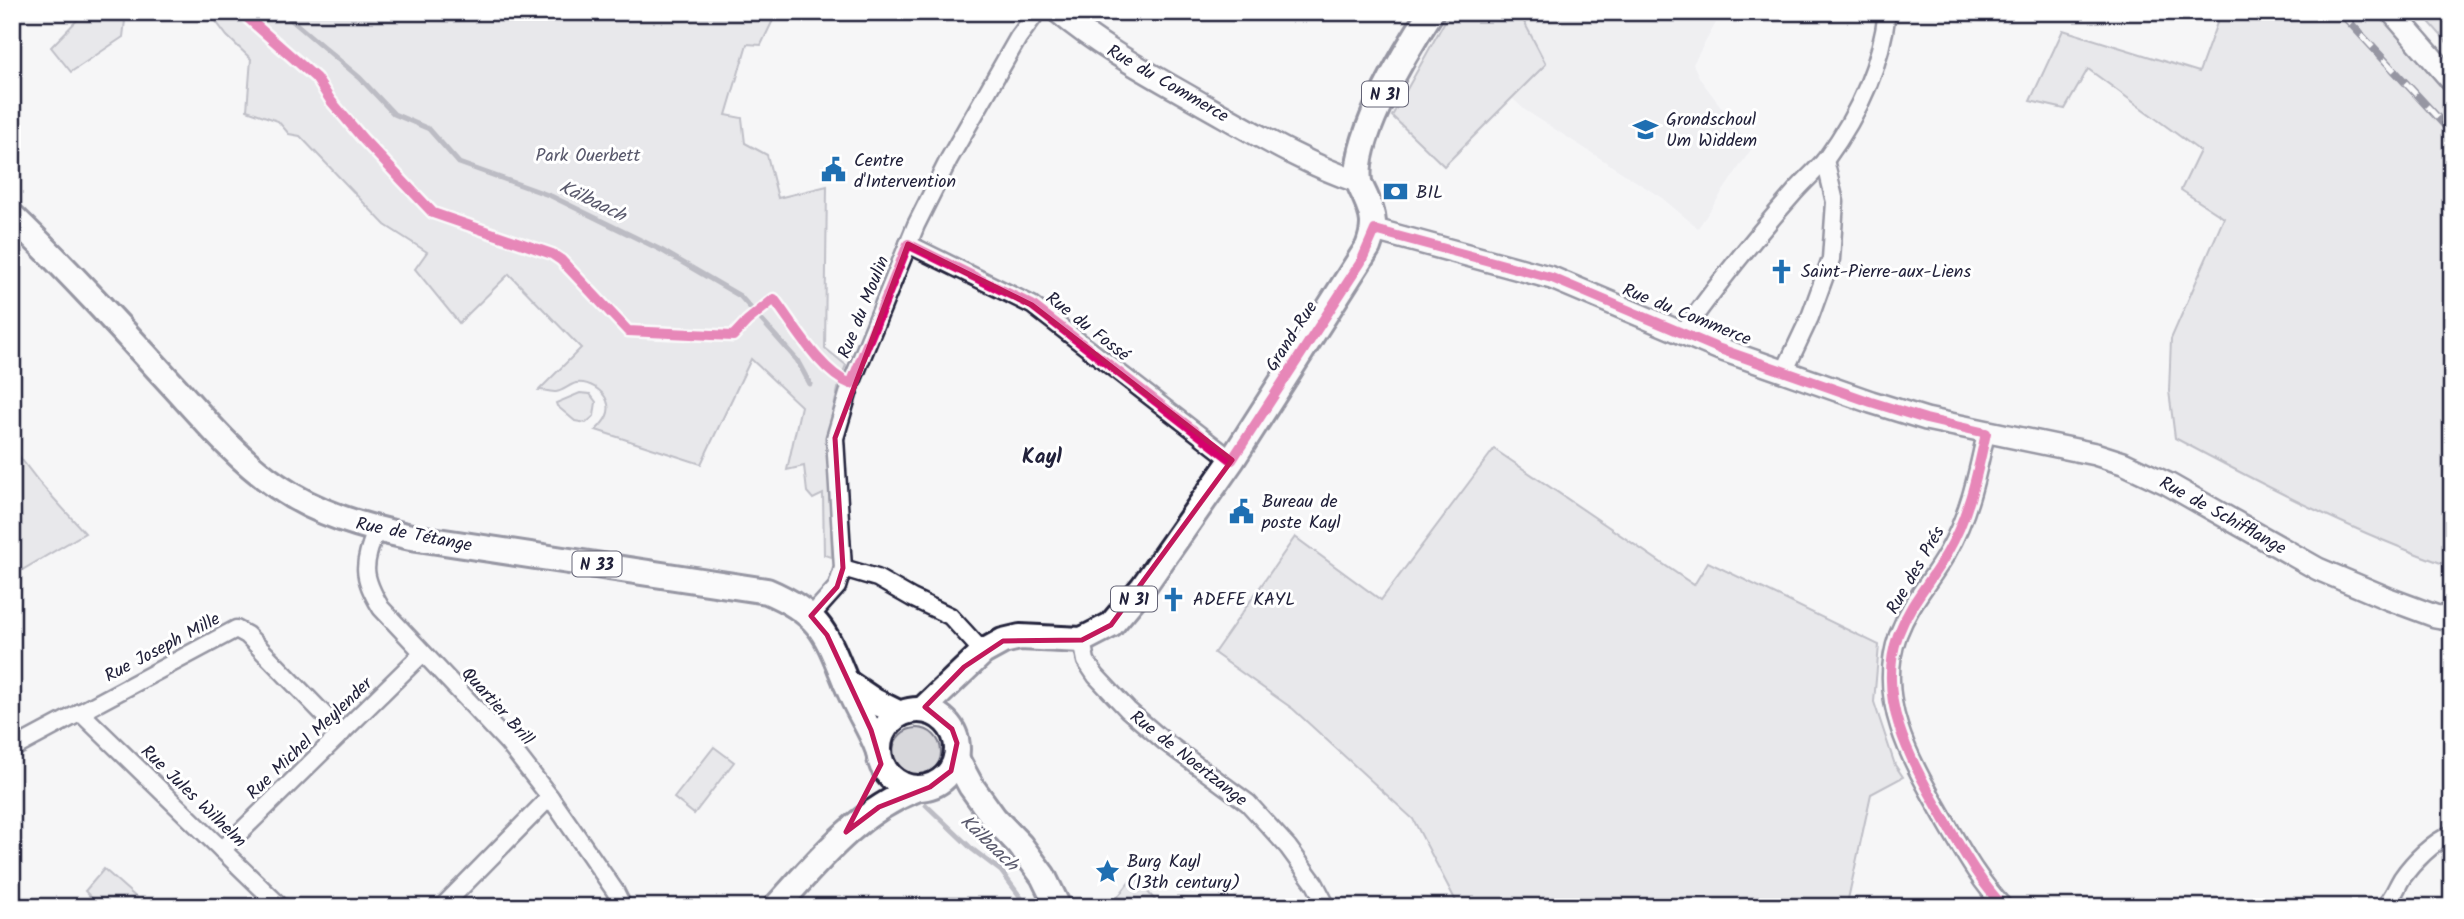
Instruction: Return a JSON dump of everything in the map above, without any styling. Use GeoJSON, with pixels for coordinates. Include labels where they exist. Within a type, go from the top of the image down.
{"type":"FeatureCollection","features":[{"type":"Feature","properties":{"kind":"main road","name":"N 31"},"geometry":{"type":"LineString","coordinates":[[1375,230],[1371,210],[1359,182],[1361,153],[1372,121],[1395,73],[1431,12]]}},
{"type":"Feature","properties":{"kind":"main road","name":"Rue de Tétange"},"geometry":{"type":"LineString","coordinates":[[12,216],[58,260],[239,456],[278,487],[325,513],[376,530],[767,591],[794,603],[811,616],[827,635],[846,682]]}},
{"type":"Feature","properties":{"kind":"main road","name":"Grand-Rue"},"geometry":{"type":"LineString","coordinates":[[1082,640],[1111,625],[1143,587],[1232,460],[1361,262],[1375,230]]}},
{"type":"Feature","properties":{"kind":"main road"},"geometry":{"type":"LineString","coordinates":[[846,832],[869,796],[884,729],[911,712],[973,659],[1003,641],[1020,637],[1082,640]]}},
{"type":"Feature","properties":{"kind":"main road"},"geometry":{"type":"LineString","coordinates":[[952,729],[955,699],[973,659]]}},
{"type":"Feature","properties":{"kind":"main road"},"geometry":{"type":"LineString","coordinates":[[776,907],[846,832],[879,807],[942,781],[951,771],[956,758],[957,743],[952,729],[944,719],[934,713],[911,712],[874,701],[846,682]]}},
{"type":"Feature","properties":{"kind":"main road","name":"N 33"},"geometry":{"type":"LineString","coordinates":[[846,682],[861,716],[871,730],[879,756]]}},
{"type":"Feature","properties":{"kind":"main road"},"geometry":{"type":"LineString","coordinates":[[879,756],[889,777],[901,786],[923,788],[960,799],[993,818]]}},
{"type":"Feature","properties":{"kind":"main road"},"geometry":{"type":"LineString","coordinates":[[956,758],[993,818],[1020,845],[1043,876],[1058,907]]}},
{"type":"Feature","properties":{"kind":"street","name":"Rue du Moulin"},"geometry":{"type":"LineString","coordinates":[[843,568],[835,438],[851,384],[908,244],[949,159],[1018,38],[1038,12]]}},
{"type":"Feature","properties":{"kind":"street","name":"Rue du Commerce"},"geometry":{"type":"LineString","coordinates":[[1058,12],[1121,57],[1220,114],[1331,173],[1359,182]]}},
{"type":"Feature","properties":{"kind":"street"},"geometry":{"type":"LineString","coordinates":[[1683,332],[1793,193],[1825,160],[1866,93],[1880,52],[1887,12]]}},
{"type":"Feature","properties":{"kind":"street"},"geometry":{"type":"LineString","coordinates":[[2392,12],[2452,81]]}},
{"type":"Feature","properties":{"kind":"street"},"geometry":{"type":"LineString","coordinates":[[1785,370],[1810,317],[1831,259],[1835,202],[1825,160]]}},
{"type":"Feature","properties":{"kind":"street","name":"Rue du Commerce"},"geometry":{"type":"LineString","coordinates":[[1375,230],[1552,278],[1720,349],[1882,406],[1986,433]]}},
{"type":"Feature","properties":{"kind":"street","name":"Rue du Fossé"},"geometry":{"type":"LineString","coordinates":[[908,244],[1032,305],[1232,460]]}},
{"type":"Feature","properties":{"kind":"street","name":"Rue de Schifflange"},"geometry":{"type":"LineString","coordinates":[[1986,433],[2072,449],[2123,463],[2168,484],[2318,569],[2389,599],[2452,620]]}},
{"type":"Feature","properties":{"kind":"street","name":"Rue des Prés"},"geometry":{"type":"LineString","coordinates":[[1986,433],[1966,516],[1946,554],[1911,604],[1897,638],[1891,672],[1895,715],[1910,758],[1975,871],[2004,907]]}},
{"type":"Feature","properties":{"kind":"street","name":"Quartier Brill"},"geometry":{"type":"LineString","coordinates":[[376,530],[365,560],[367,585],[381,608],[508,743],[550,797],[615,891],[623,907]]}},
{"type":"Feature","properties":{"kind":"street"},"geometry":{"type":"LineString","coordinates":[[811,616],[837,587],[843,568],[877,578],[950,616],[973,659]]}},
{"type":"Feature","properties":{"kind":"street","name":"Rue Joseph Mille"},"geometry":{"type":"LineString","coordinates":[[12,749],[236,629],[247,635],[342,733]]}},
{"type":"Feature","properties":{"kind":"street","name":"Rue de Noertzange"},"geometry":{"type":"LineString","coordinates":[[1082,640],[1086,660],[1091,668],[1128,710],[1164,741],[1248,803],[1288,847],[1315,884],[1327,907]]}},
{"type":"Feature","properties":{"kind":"street","name":"Rue Michel Meylender"},"geometry":{"type":"LineString","coordinates":[[222,850],[423,653]]}},
{"type":"Feature","properties":{"kind":"street","name":"Rue Jules Wilhelm"},"geometry":{"type":"LineString","coordinates":[[80,712],[281,907]]}},
{"type":"Feature","properties":{"kind":"street"},"geometry":{"type":"LineString","coordinates":[[442,907],[550,797]]}},
{"type":"Feature","properties":{"kind":"street"},"geometry":{"type":"LineString","coordinates":[[2384,907],[2393,897],[2402,878],[2438,840],[2452,835]]}},
{"type":"Feature","properties":{"kind":"highlighted area"},"geometry":{"type":"Polygon","coordinates":[[[908,244],[1032,305],[1232,460],[1111,625],[1082,640],[1003,641],[964,667],[925,707],[952,729],[957,743],[951,771],[930,787],[879,807],[846,832],[881,764],[871,730],[827,635],[811,616],[837,587],[843,568],[835,438],[908,244]]]}},
{"type":"Feature","properties":{"kind":"shaded area","name":"Grondschoul Um Widdem"},"geometry":{"type":"Polygon","coordinates":[[[1527,12],[1722,12],[1693,64],[1700,79],[1752,148],[1698,228],[1662,198],[1525,110],[1512,98],[1546,64],[1523,20],[1527,12]]]}},
{"type":"Feature","properties":{"kind":"green space"},"geometry":{"type":"Polygon","coordinates":[[[85,12],[126,12],[123,37],[71,72],[51,47],[85,12]]]}},
{"type":"Feature","properties":{"kind":"green space","name":"Park Ouerbett"},"geometry":{"type":"Polygon","coordinates":[[[209,12],[777,12],[761,45],[747,44],[726,115],[742,118],[745,143],[767,155],[778,198],[827,186],[825,348],[846,365],[828,433],[832,557],[824,555],[823,494],[813,499],[807,492],[804,466],[787,470],[801,406],[751,359],[701,464],[596,430],[609,409],[599,390],[581,383],[556,392],[539,390],[581,348],[509,274],[459,323],[415,269],[427,252],[385,225],[300,136],[289,134],[278,121],[247,110],[251,59],[227,36],[209,12]]]}},
{"type":"Feature","properties":{"kind":"green space"},"geometry":{"type":"Polygon","coordinates":[[[1450,12],[1527,12],[1523,20],[1546,64],[1444,166],[1392,116],[1450,12]]]}},
{"type":"Feature","properties":{"kind":"green space"},"geometry":{"type":"Polygon","coordinates":[[[2221,12],[2381,12],[2452,94],[2452,567],[2345,524],[2175,438],[2169,391],[2171,339],[2224,218],[2181,190],[2200,151],[2088,69],[2065,109],[2030,101],[2063,30],[2199,72],[2221,12]]]}},
{"type":"Feature","properties":{"kind":"green space"},"geometry":{"type":"Polygon","coordinates":[[[2429,12],[2452,12],[2452,48],[2424,16],[2429,12]]]}},
{"type":"Feature","properties":{"kind":"green space"},"geometry":{"type":"Polygon","coordinates":[[[580,393],[590,394],[596,402],[594,416],[586,423],[575,421],[556,403],[580,393]]]}},
{"type":"Feature","properties":{"kind":"green space"},"geometry":{"type":"Polygon","coordinates":[[[12,447],[85,533],[12,576],[12,447]]]}},
{"type":"Feature","properties":{"kind":"green space"},"geometry":{"type":"Polygon","coordinates":[[[1494,449],[1694,585],[1708,562],[1879,645],[1874,702],[1895,765],[1903,777],[1871,794],[1847,904],[1858,907],[1459,907],[1413,819],[1293,709],[1214,653],[1295,537],[1381,600],[1494,449]]]}},
{"type":"Feature","properties":{"kind":"green space"},"geometry":{"type":"Polygon","coordinates":[[[917,728],[926,729],[934,735],[940,743],[940,761],[934,769],[926,775],[917,776],[908,775],[900,769],[894,761],[893,752],[894,743],[900,735],[908,729],[917,728]]]}},
{"type":"Feature","properties":{"kind":"green space"},"geometry":{"type":"Polygon","coordinates":[[[714,747],[734,762],[694,814],[674,798],[714,747]]]}},
{"type":"Feature","properties":{"kind":"green space"},"geometry":{"type":"Polygon","coordinates":[[[104,869],[147,907],[100,907],[85,891],[104,869]]]}},
{"type":"Feature","properties":{"kind":"green space"},"geometry":{"type":"Polygon","coordinates":[[[1134,876],[1161,907],[1110,907],[1134,876]]]}},
{"type":"Feature","properties":{"kind":"waterway","name":"Kälbaach"},"geometry":{"type":"LineString","coordinates":[[282,12],[360,78],[394,114],[429,129],[459,163],[551,196],[661,250],[740,296],[797,360],[810,384]]}},
{"type":"Feature","properties":{"kind":"waterway","name":"Kälbaach"},"geometry":{"type":"LineString","coordinates":[[926,805],[972,849],[1001,871],[1028,907]]}},
{"type":"Feature","properties":{"kind":"railway"},"geometry":{"type":"LineString","coordinates":[[2340,12],[2452,133]]}},
{"type":"Feature","properties":{"kind":"cycle path"},"geometry":{"type":"LineString","coordinates":[[241,12],[316,78],[331,101],[363,139],[433,213],[552,254],[561,260],[628,331],[733,336],[774,299],[818,359],[851,384],[908,244],[1032,305],[1232,460],[1361,262],[1375,230],[1552,278],[1720,349],[1871,402],[1986,433],[1976,479],[1955,539],[1915,602],[1898,635],[1892,660],[1891,685],[1902,734],[1922,780],[1973,867],[2004,907]]}},
{"type":"Feature","properties":{"kind":"place","name":"Grondschoul Um Widdem"},"geometry":{"type":"Point","coordinates":[1646,129]}},
{"type":"Feature","properties":{"kind":"place","name":"Centre d'Intervention"},"geometry":{"type":"Point","coordinates":[834,170]}},
{"type":"Feature","properties":{"kind":"place","name":"BIL"},"geometry":{"type":"Point","coordinates":[1396,192]}},
{"type":"Feature","properties":{"kind":"place","name":"Saint-Pierre-aux-Liens"},"geometry":{"type":"Point","coordinates":[1781,271]}},
{"type":"Feature","properties":{"kind":"place","name":"Bureau de poste Kayl"},"geometry":{"type":"Point","coordinates":[1242,511]}},
{"type":"Feature","properties":{"kind":"place","name":"ADEFE KAYL"},"geometry":{"type":"Point","coordinates":[1173,599]}},
{"type":"Feature","properties":{"kind":"place","name":"Burg Kayl (13th century)"},"geometry":{"type":"Point","coordinates":[1107,871]}},
{"type":"Feature","properties":{"kind":"district","name":"Kayl"},"geometry":{"type":"Point","coordinates":[1042,456]}}]}
